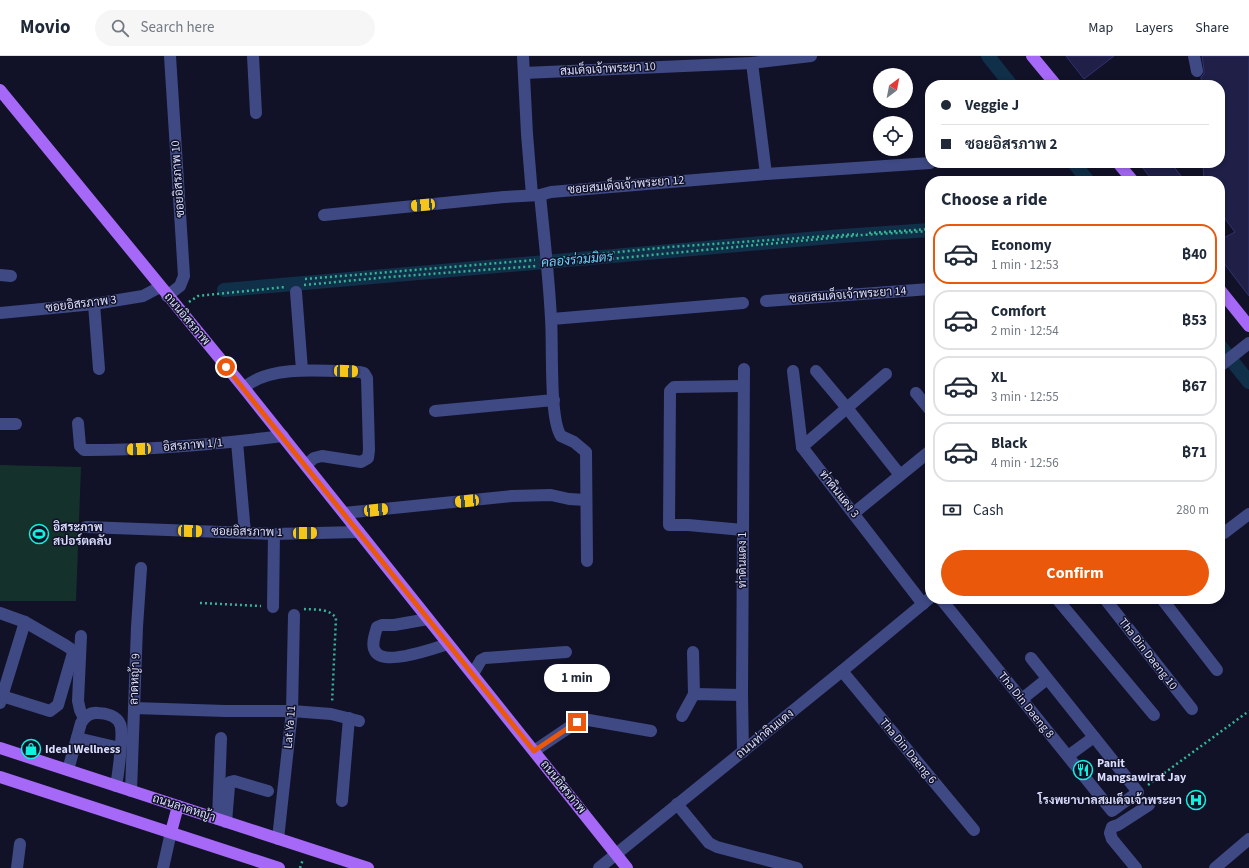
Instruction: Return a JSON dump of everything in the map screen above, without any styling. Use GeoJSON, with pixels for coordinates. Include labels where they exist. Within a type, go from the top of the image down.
{"type":"FeatureCollection","features":[{"type":"Feature","properties":{"kind":"main road"},"geometry":{"type":"LineString","coordinates":[[1032,56],[1052,80]]}},
{"type":"Feature","properties":{"kind":"main road","name":"ถนนอิสรภาพ"},"geometry":{"type":"LineString","coordinates":[[0,90],[283,436],[627,868]]}},
{"type":"Feature","properties":{"kind":"main road"},"geometry":{"type":"LineString","coordinates":[[1122,168],[1129,176]]}},
{"type":"Feature","properties":{"kind":"main road"},"geometry":{"type":"LineString","coordinates":[[1225,296],[1249,326]]}},
{"type":"Feature","properties":{"kind":"main road","name":"ถนนลาดหญ้า"},"geometry":{"type":"LineString","coordinates":[[0,748],[368,868]]}},
{"type":"Feature","properties":{"kind":"main road"},"geometry":{"type":"LineString","coordinates":[[0,777],[171,832],[272,867]]}},
{"type":"Feature","properties":{"kind":"main road"},"geometry":{"type":"LineString","coordinates":[[171,832],[178,806]]}},
{"type":"Feature","properties":{"kind":"street","name":"ซอยอิสรภาพ 10"},"geometry":{"type":"LineString","coordinates":[[164,291],[180,286],[184,276],[170,56]]}},
{"type":"Feature","properties":{"kind":"street"},"geometry":{"type":"LineString","coordinates":[[253,56],[256,113]]}},
{"type":"Feature","properties":{"kind":"street"},"geometry":{"type":"LineString","coordinates":[[523,56],[527,134],[546,262],[552,320],[554,400],[557,428],[561,436],[574,442],[586,452],[587,561]]}},
{"type":"Feature","properties":{"kind":"street","name":"สมเด็จเจ้าพระยา 10"},"geometry":{"type":"LineString","coordinates":[[524,73],[752,63],[811,56]]}},
{"type":"Feature","properties":{"kind":"street"},"geometry":{"type":"LineString","coordinates":[[1194,56],[1197,71]]}},
{"type":"Feature","properties":{"kind":"street"},"geometry":{"type":"LineString","coordinates":[[752,63],[766,174]]}},
{"type":"Feature","properties":{"kind":"street","name":"ซอยสมเด็จเจ้าพระยา 12"},"geometry":{"type":"LineString","coordinates":[[324,215],[536,195],[551,192],[766,174],[925,163]]}},
{"type":"Feature","properties":{"kind":"street","name":"ซอยสมเด็จเจ้าพระยา 14"},"geometry":{"type":"LineString","coordinates":[[766,301],[925,289]]}},
{"type":"Feature","properties":{"kind":"street","name":"ซอยอิสรภาพ 3"},"geometry":{"type":"LineString","coordinates":[[0,313],[94,304],[164,291]]}},
{"type":"Feature","properties":{"kind":"street"},"geometry":{"type":"LineString","coordinates":[[296,292],[302,370]]}},
{"type":"Feature","properties":{"kind":"street"},"geometry":{"type":"LineString","coordinates":[[552,320],[743,303]]}},
{"type":"Feature","properties":{"kind":"street"},"geometry":{"type":"LineString","coordinates":[[94,304],[99,369]]}},
{"type":"Feature","properties":{"kind":"street"},"geometry":{"type":"LineString","coordinates":[[1225,362],[1246,346]]}},
{"type":"Feature","properties":{"kind":"street","name":"ท่าดินแดง 1"},"geometry":{"type":"LineString","coordinates":[[743,752],[744,369]]}},
{"type":"Feature","properties":{"kind":"street"},"geometry":{"type":"LineString","coordinates":[[244,388],[251,381],[262,376],[302,370],[364,373],[367,378],[368,458],[361,462],[322,456],[314,458],[306,465]]}},
{"type":"Feature","properties":{"kind":"street"},"geometry":{"type":"LineString","coordinates":[[793,370],[802,447]]}},
{"type":"Feature","properties":{"kind":"street"},"geometry":{"type":"LineString","coordinates":[[816,372],[847,408],[900,475]]}},
{"type":"Feature","properties":{"kind":"street"},"geometry":{"type":"LineString","coordinates":[[802,447],[886,374]]}},
{"type":"Feature","properties":{"kind":"street"},"geometry":{"type":"LineString","coordinates":[[743,386],[674,387],[670,391],[669,525],[688,525],[743,530]]}},
{"type":"Feature","properties":{"kind":"street"},"geometry":{"type":"LineString","coordinates":[[916,393],[925,404]]}},
{"type":"Feature","properties":{"kind":"street"},"geometry":{"type":"LineString","coordinates":[[435,411],[554,400]]}},
{"type":"Feature","properties":{"kind":"street","name":"อิสรภาพ 1/1"},"geometry":{"type":"LineString","coordinates":[[78,423],[80,446],[84,450],[156,448],[237,442],[283,436]]}},
{"type":"Feature","properties":{"kind":"street"},"geometry":{"type":"LineString","coordinates":[[0,424],[16,424]]}},
{"type":"Feature","properties":{"kind":"street"},"geometry":{"type":"LineString","coordinates":[[237,442],[245,533]]}},
{"type":"Feature","properties":{"kind":"street","name":"ท่าดินแดง 3"},"geometry":{"type":"LineString","coordinates":[[802,447],[925,600]]}},
{"type":"Feature","properties":{"kind":"street"},"geometry":{"type":"LineString","coordinates":[[854,513],[925,455]]}},
{"type":"Feature","properties":{"kind":"street"},"geometry":{"type":"LineString","coordinates":[[344,513],[512,496],[551,495],[569,499],[586,500]]}},
{"type":"Feature","properties":{"kind":"street"},"geometry":{"type":"LineString","coordinates":[[1225,532],[1249,514]]}},
{"type":"Feature","properties":{"kind":"street","name":"ซอยอิสรภาพ 1"},"geometry":{"type":"LineString","coordinates":[[86,527],[274,534],[359,532]]}},
{"type":"Feature","properties":{"kind":"street"},"geometry":{"type":"LineString","coordinates":[[273,607],[274,534]]}},
{"type":"Feature","properties":{"kind":"street","name":"ลาดหญ้า 9"},"geometry":{"type":"LineString","coordinates":[[131,791],[137,627],[141,568]]}},
{"type":"Feature","properties":{"kind":"street","name":"ถนนท่าดินแดง"},"geometry":{"type":"LineString","coordinates":[[599,868],[743,752],[925,602]]}},
{"type":"Feature","properties":{"kind":"street","name":"Tha Din Daeng 8"},"geometry":{"type":"LineString","coordinates":[[945,604],[1112,811],[1138,792]]}},
{"type":"Feature","properties":{"kind":"street"},"geometry":{"type":"LineString","coordinates":[[1061,604],[1154,714]]}},
{"type":"Feature","properties":{"kind":"street","name":"Tha Din Daeng 10"},"geometry":{"type":"LineString","coordinates":[[1109,604],[1192,709]]}},
{"type":"Feature","properties":{"kind":"street"},"geometry":{"type":"LineString","coordinates":[[1166,604],[1217,670]]}},
{"type":"Feature","properties":{"kind":"street"},"geometry":{"type":"LineString","coordinates":[[0,613],[25,622],[71,649],[73,653],[62,694],[58,705],[50,711],[1,700],[25,622]]}},
{"type":"Feature","properties":{"kind":"street","name":"Lat Ya 11"},"geometry":{"type":"LineString","coordinates":[[278,839],[292,711],[294,615]]}},
{"type":"Feature","properties":{"kind":"street"},"geometry":{"type":"LineString","coordinates":[[428,619],[394,625],[382,625],[377,627],[373,646],[375,652],[380,657],[400,658],[448,644]]}},
{"type":"Feature","properties":{"kind":"street"},"geometry":{"type":"LineString","coordinates":[[81,636],[78,701],[84,718]]}},
{"type":"Feature","properties":{"kind":"street"},"geometry":{"type":"LineString","coordinates":[[473,674],[481,660],[485,658],[566,652]]}},
{"type":"Feature","properties":{"kind":"street"},"geometry":{"type":"LineString","coordinates":[[682,716],[694,694],[693,652]]}},
{"type":"Feature","properties":{"kind":"street"},"geometry":{"type":"LineString","coordinates":[[1030,658],[1138,792]]}},
{"type":"Feature","properties":{"kind":"street","name":"Tha Din Daeng 6"},"geometry":{"type":"LineString","coordinates":[[842,671],[974,830]]}},
{"type":"Feature","properties":{"kind":"street"},"geometry":{"type":"LineString","coordinates":[[1022,700],[1047,679]]}},
{"type":"Feature","properties":{"kind":"street"},"geometry":{"type":"LineString","coordinates":[[694,694],[742,695]]}},
{"type":"Feature","properties":{"kind":"street"},"geometry":{"type":"LineString","coordinates":[[134,708],[225,711],[292,711],[331,714],[354,720],[342,801]]}},
{"type":"Feature","properties":{"kind":"street"},"geometry":{"type":"LineString","coordinates":[[68,770],[84,718],[88,714],[97,713],[108,715],[116,719],[121,726],[116,786]]}},
{"type":"Feature","properties":{"kind":"street"},"geometry":{"type":"LineString","coordinates":[[534,751],[577,722],[583,720],[652,731]]}},
{"type":"Feature","properties":{"kind":"street"},"geometry":{"type":"LineString","coordinates":[[1068,756],[1094,737]]}},
{"type":"Feature","properties":{"kind":"street"},"geometry":{"type":"LineString","coordinates":[[77,738],[120,748]]}},
{"type":"Feature","properties":{"kind":"street"},"geometry":{"type":"LineString","coordinates":[[221,738],[222,820]]}},
{"type":"Feature","properties":{"kind":"street"},"geometry":{"type":"LineString","coordinates":[[222,820],[230,782],[234,781],[268,791]]}},
{"type":"Feature","properties":{"kind":"street"},"geometry":{"type":"LineString","coordinates":[[677,804],[709,843],[718,847],[797,868]]}},
{"type":"Feature","properties":{"kind":"street"},"geometry":{"type":"LineString","coordinates":[[1136,868],[1112,839],[1110,833],[1112,826],[1118,825],[1149,805]]}},
{"type":"Feature","properties":{"kind":"street"},"geometry":{"type":"LineString","coordinates":[[163,868],[171,832]]}},
{"type":"Feature","properties":{"kind":"street"},"geometry":{"type":"LineString","coordinates":[[1215,868],[1249,839]]}},
{"type":"Feature","properties":{"kind":"street"},"geometry":{"type":"LineString","coordinates":[[17,868],[20,844]]}},
{"type":"Feature","properties":{"kind":"path"},"geometry":{"type":"LineString","coordinates":[[305,279],[546,262],[670,247],[925,229]]}},
{"type":"Feature","properties":{"kind":"path"},"geometry":{"type":"LineString","coordinates":[[1138,792],[1249,711]]}},
{"type":"Feature","properties":{"kind":"green space","name":"อิสระภาพ สปอร์ตคลับ"},"geometry":{"type":"Polygon","coordinates":[[[0,465],[81,467],[76,601],[0,601],[0,465]]]}},
{"type":"Feature","properties":{"kind":"building"},"geometry":{"type":"Polygon","coordinates":[[[1066,56],[1114,56],[1084,79],[1066,56]]]}},
{"type":"Feature","properties":{"kind":"building"},"geometry":{"type":"Polygon","coordinates":[[[1202,56],[1249,56],[1249,296],[1225,265],[1225,237],[1235,232],[1225,219],[1225,176],[1204,176],[1203,168],[1225,168],[1225,80],[1201,80],[1204,70],[1202,56]]]}},
{"type":"Feature","properties":{"kind":"building"},"geometry":{"type":"Polygon","coordinates":[[[1143,168],[1175,168],[1181,176],[1149,176],[1143,168]]]}},
{"type":"Feature","properties":{"kind":"waterway"},"geometry":{"type":"LineString","coordinates":[[988,56],[1007,80]]}},
{"type":"Feature","properties":{"kind":"waterway"},"geometry":{"type":"LineString","coordinates":[[1078,168],[1084,176]]}},
{"type":"Feature","properties":{"kind":"waterway","name":"คลองร่วมมิตร"},"geometry":{"type":"LineString","coordinates":[[224,290],[842,236],[925,230]]}},
{"type":"Feature","properties":{"kind":"waterway"},"geometry":{"type":"LineString","coordinates":[[1225,352],[1249,382]]}},
{"type":"Feature","properties":{"kind":"place","name":"อิสระภาพ สปอร์ตคลับ"},"geometry":{"type":"Point","coordinates":[39,534]}},
{"type":"Feature","properties":{"kind":"place","name":"Ideal Wellness"},"geometry":{"type":"Point","coordinates":[31,749]}},
{"type":"Feature","properties":{"kind":"place","name":"Panit Mangsawirat Jay"},"geometry":{"type":"Point","coordinates":[1083,770]}},
{"type":"Feature","properties":{"kind":"place","name":"โรงพยาบาลสมเด็จเจ้าพระยา"},"geometry":{"type":"Point","coordinates":[1196,800]}},
{"type":"Feature","properties":{"kind":"route"},"geometry":{"type":"LineString","coordinates":[[226,367],[534,751],[577,722]]}}]}
